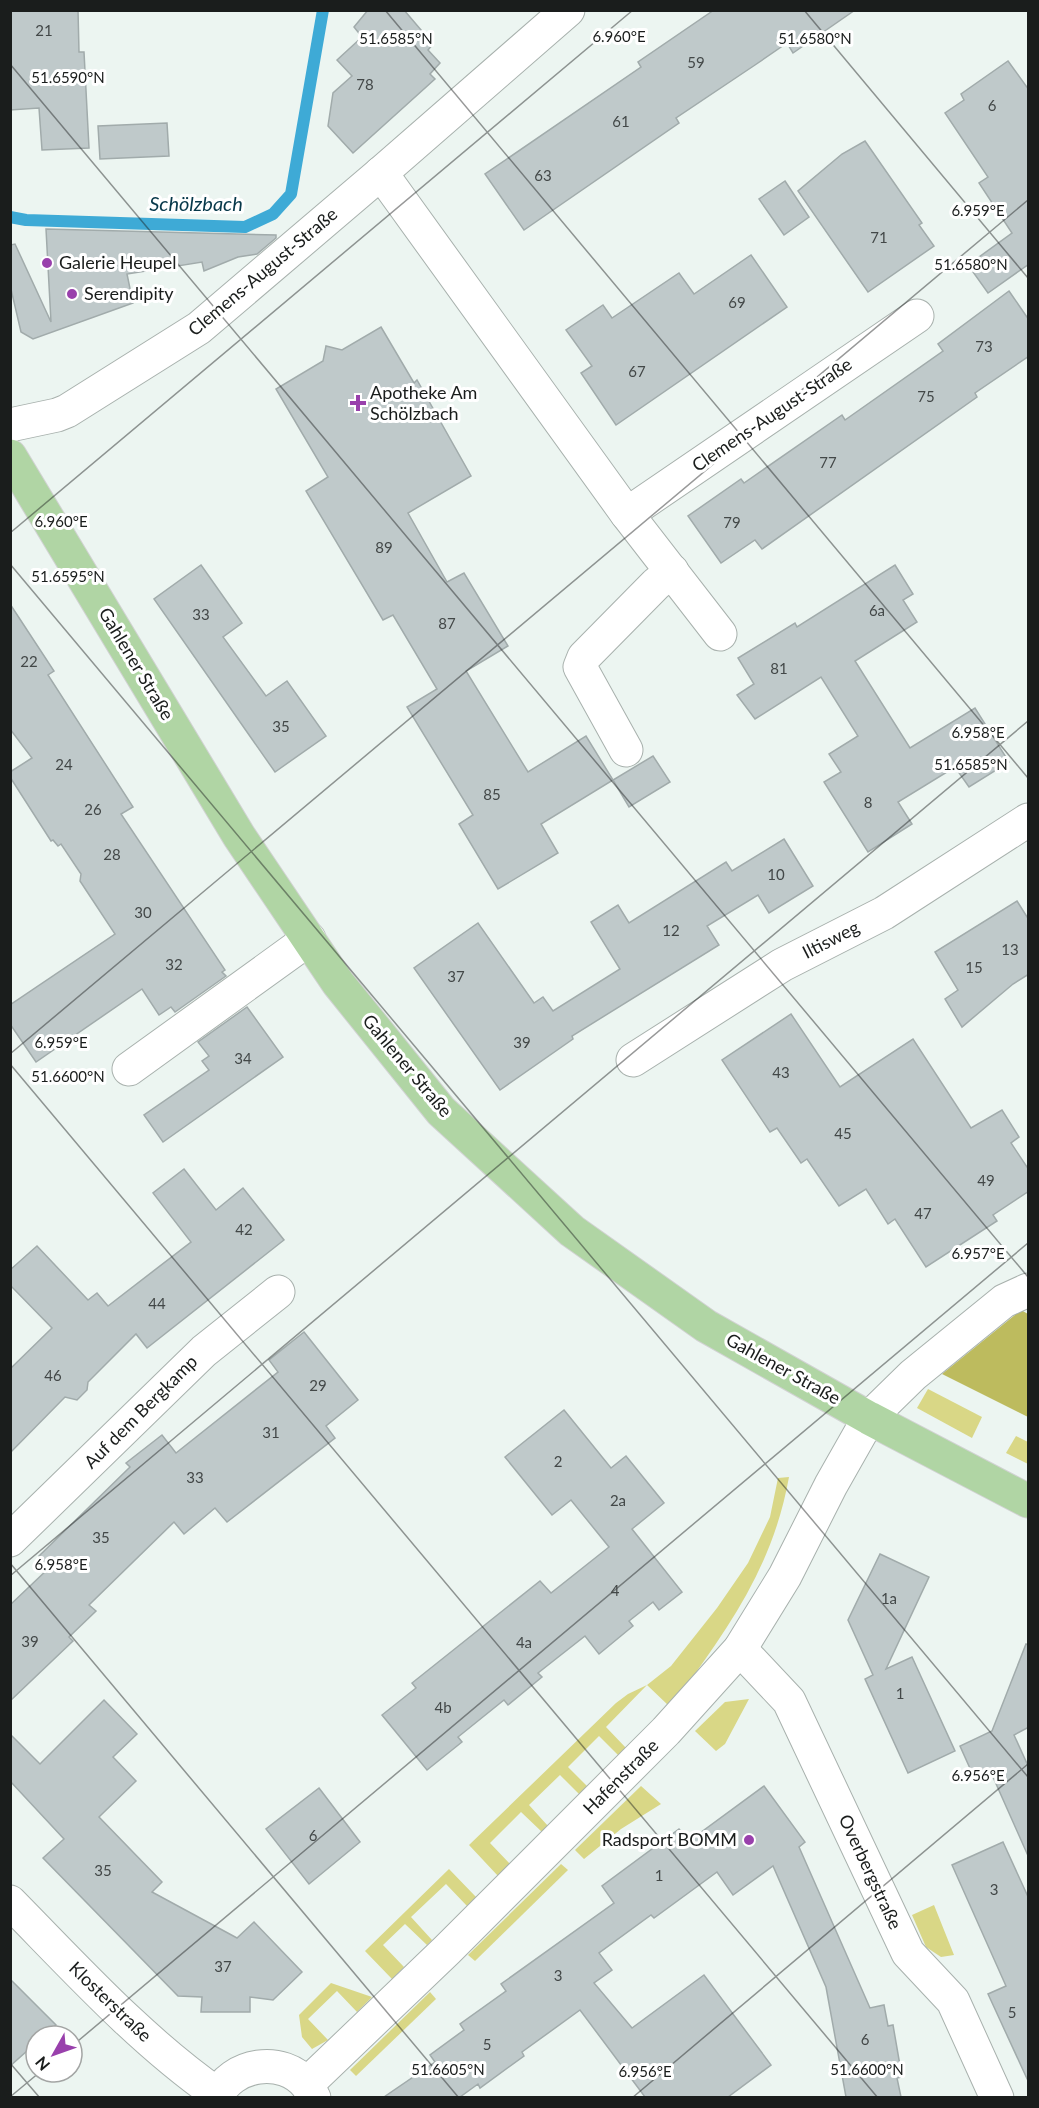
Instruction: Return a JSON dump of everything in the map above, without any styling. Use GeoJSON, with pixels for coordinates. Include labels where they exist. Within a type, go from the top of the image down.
{"type":"FeatureCollection","features":[{"type":"Feature","properties":{"kind":"main road","name":"Gahlener Straße"},"geometry":{"type":"LineString","coordinates":[[10,456],[239,836],[338,983],[441,1111],[572,1231],[706,1326],[869,1418],[1029,1501]]}},
{"type":"Feature","properties":{"kind":"street","name":"Clemens-August-Straße"},"geometry":{"type":"LineString","coordinates":[[10,425],[67,411],[199,328],[568,10]]}},
{"type":"Feature","properties":{"kind":"street"},"geometry":{"type":"LineString","coordinates":[[381,173],[627,514],[720,634]]}},
{"type":"Feature","properties":{"kind":"street","name":"Clemens-August-Straße"},"geometry":{"type":"LineString","coordinates":[[627,514],[917,316]]}},
{"type":"Feature","properties":{"kind":"street"},"geometry":{"type":"LineString","coordinates":[[626,750],[580,667],[584,657],[656,584],[672,571]]}},
{"type":"Feature","properties":{"kind":"street","name":"Iltisweg"},"geometry":{"type":"LineString","coordinates":[[633,1060],[782,965],[884,913],[1029,820]]}},
{"type":"Feature","properties":{"kind":"street"},"geometry":{"type":"LineString","coordinates":[[129,1069],[309,939]]}},
{"type":"Feature","properties":{"kind":"street","name":"Hafenstraße"},"geometry":{"type":"LineString","coordinates":[[310,2091],[447,1950],[651,1747],[740,1649],[785,1576],[831,1485],[869,1418],[913,1375],[1004,1301],[1029,1290]]}},
{"type":"Feature","properties":{"kind":"street","name":"Auf dem Bergkamp"},"geometry":{"type":"LineString","coordinates":[[10,1540],[204,1351],[278,1292]]}},
{"type":"Feature","properties":{"kind":"street","name":"Overbergstraße"},"geometry":{"type":"LineString","coordinates":[[740,1649],[789,1701],[908,1953],[952,2001],[997,2097]]}},
{"type":"Feature","properties":{"kind":"street","name":"Klosterstraße"},"geometry":{"type":"LineString","coordinates":[[10,1902],[123,2018],[217,2096]]}},
{"type":"Feature","properties":{"kind":"street"},"geometry":{"type":"LineString","coordinates":[[217,2096],[230,2078],[249,2068],[270,2066],[290,2071],[310,2091]]}},
{"type":"Feature","properties":{"kind":"shaded area"},"geometry":{"type":"Polygon","coordinates":[[[1021,1310],[1028,1314],[1028,1417],[942,1374],[1021,1310]]]}},
{"type":"Feature","properties":{"kind":"shaded area"},"geometry":{"type":"Polygon","coordinates":[[[928,1389],[982,1417],[972,1438],[917,1408],[928,1389]]]}},
{"type":"Feature","properties":{"kind":"shaded area"},"geometry":{"type":"Polygon","coordinates":[[[1016,1436],[1028,1442],[1028,1464],[1006,1453],[1016,1436]]]}},
{"type":"Feature","properties":{"kind":"shaded area"},"geometry":{"type":"Polygon","coordinates":[[[789,1477],[782,1509],[761,1567],[715,1644],[679,1696],[669,1706],[647,1685],[671,1666],[717,1608],[748,1563],[770,1517],[778,1478],[789,1477]]]}},
{"type":"Feature","properties":{"kind":"shaded area"},"geometry":{"type":"Polygon","coordinates":[[[647,1685],[606,1727],[626,1748],[619,1756],[599,1736],[568,1767],[588,1787],[580,1795],[560,1775],[529,1805],[548,1826],[542,1832],[521,1812],[490,1843],[510,1864],[498,1876],[469,1845],[616,1703],[647,1685]]]}},
{"type":"Feature","properties":{"kind":"shaded area"},"geometry":{"type":"Polygon","coordinates":[[[749,1699],[725,1744],[716,1751],[695,1731],[725,1702],[749,1699]]]}},
{"type":"Feature","properties":{"kind":"shaded area"},"geometry":{"type":"Polygon","coordinates":[[[641,1786],[661,1804],[621,1829],[584,1859],[575,1850],[641,1786]]]}},
{"type":"Feature","properties":{"kind":"shaded area"},"geometry":{"type":"Polygon","coordinates":[[[561,1864],[568,1870],[475,1961],[468,1955],[561,1864]]]}},
{"type":"Feature","properties":{"kind":"shaded area"},"geometry":{"type":"Polygon","coordinates":[[[449,1869],[476,1897],[467,1906],[446,1884],[411,1917],[432,1940],[427,1945],[405,1924],[383,1945],[404,1967],[392,1979],[365,1951],[449,1869]]]}},
{"type":"Feature","properties":{"kind":"shaded area"},"geometry":{"type":"Polygon","coordinates":[[[934,1905],[954,1955],[941,1957],[926,1947],[912,1915],[934,1905]]]}},
{"type":"Feature","properties":{"kind":"shaded area"},"geometry":{"type":"Polygon","coordinates":[[[331,1983],[372,1997],[357,2012],[337,1991],[308,2019],[328,2040],[312,2049],[302,2037],[299,2015],[331,1983]]]}},
{"type":"Feature","properties":{"kind":"shaded area"},"geometry":{"type":"Polygon","coordinates":[[[430,1992],[436,1999],[356,2076],[350,2070],[430,1992]]]}},
{"type":"Feature","properties":{"kind":"building"},"geometry":{"type":"Polygon","coordinates":[[[10,10],[78,10],[79,52],[84,52],[89,148],[42,150],[39,108],[10,110],[10,10]]]}},
{"type":"Feature","properties":{"kind":"building"},"geometry":{"type":"Polygon","coordinates":[[[368,10],[404,10],[433,44],[428,50],[440,63],[430,74],[435,79],[353,153],[328,126],[333,93],[352,76],[337,60],[362,37],[354,27],[368,10]]]}},
{"type":"Feature","properties":{"kind":"building"},"geometry":{"type":"Polygon","coordinates":[[[714,10],[855,10],[793,53],[787,43],[676,118],[679,123],[524,230],[485,174],[641,67],[638,62],[714,10]]]}},
{"type":"Feature","properties":{"kind":"building"},"geometry":{"type":"Polygon","coordinates":[[[1008,61],[1029,90],[1029,264],[988,293],[968,265],[1012,233],[979,183],[988,177],[945,113],[964,100],[961,94],[1008,61]]]}},
{"type":"Feature","properties":{"kind":"building"},"geometry":{"type":"Polygon","coordinates":[[[167,123],[169,156],[100,159],[98,126],[167,123]]]}},
{"type":"Feature","properties":{"kind":"building"},"geometry":{"type":"Polygon","coordinates":[[[865,141],[922,223],[919,225],[934,246],[868,292],[798,191],[842,154],[865,141]]]}},
{"type":"Feature","properties":{"kind":"building"},"geometry":{"type":"Polygon","coordinates":[[[785,181],[809,217],[784,235],[759,199],[785,181]]]}},
{"type":"Feature","properties":{"kind":"building"},"geometry":{"type":"Polygon","coordinates":[[[46,229],[276,235],[276,238],[257,254],[238,257],[204,271],[202,262],[127,274],[133,303],[33,339],[21,332],[10,285],[10,245],[15,244],[51,322],[46,229]]]}},
{"type":"Feature","properties":{"kind":"building"},"geometry":{"type":"Polygon","coordinates":[[[751,255],[787,307],[616,425],[581,373],[592,366],[566,330],[603,305],[612,318],[679,273],[694,294],[751,255]]]}},
{"type":"Feature","properties":{"kind":"building"},"geometry":{"type":"Polygon","coordinates":[[[1009,291],[1029,320],[1029,356],[975,393],[977,397],[762,549],[755,540],[721,563],[688,516],[741,479],[744,483],[842,415],[845,420],[943,351],[938,344],[1009,291]]]}},
{"type":"Feature","properties":{"kind":"building"},"geometry":{"type":"Polygon","coordinates":[[[381,327],[414,383],[417,380],[471,476],[408,513],[447,582],[464,573],[508,646],[466,671],[528,772],[586,736],[613,780],[541,824],[558,853],[498,889],[459,824],[473,815],[407,707],[437,689],[393,615],[383,620],[306,491],[328,477],[276,389],[323,361],[326,346],[342,350],[381,327]]]}},
{"type":"Feature","properties":{"kind":"building"},"geometry":{"type":"Polygon","coordinates":[[[201,565],[242,623],[223,637],[266,696],[287,681],[326,736],[275,772],[154,599],[201,565]]]}},
{"type":"Feature","properties":{"kind":"building"},"geometry":{"type":"Polygon","coordinates":[[[895,565],[913,594],[903,600],[917,622],[855,661],[910,748],[975,708],[1009,762],[969,787],[955,767],[898,802],[912,824],[868,852],[824,782],[841,772],[829,754],[858,736],[821,677],[755,719],[737,695],[754,684],[738,658],[795,623],[797,627],[895,565]]]}},
{"type":"Feature","properties":{"kind":"building"},"geometry":{"type":"Polygon","coordinates":[[[10,604],[54,671],[48,675],[133,807],[121,814],[225,970],[222,972],[226,976],[175,1012],[171,1007],[159,1015],[142,989],[36,1062],[10,1024],[10,1005],[115,934],[80,881],[81,874],[61,844],[58,846],[53,840],[51,841],[10,777],[10,772],[32,758],[10,729],[10,604]]]}},
{"type":"Feature","properties":{"kind":"building"},"geometry":{"type":"Polygon","coordinates":[[[653,756],[670,782],[629,807],[613,780],[653,756]]]}},
{"type":"Feature","properties":{"kind":"building"},"geometry":{"type":"Polygon","coordinates":[[[784,839],[813,886],[769,913],[758,895],[707,926],[719,945],[572,1036],[573,1039],[500,1090],[414,968],[478,923],[534,1003],[543,997],[553,1011],[620,969],[591,922],[618,905],[629,923],[726,862],[732,871],[784,839]]]}},
{"type":"Feature","properties":{"kind":"building"},"geometry":{"type":"Polygon","coordinates":[[[1017,901],[1029,920],[1029,974],[1013,984],[962,1027],[945,999],[958,990],[935,952],[1017,901]]]}},
{"type":"Feature","properties":{"kind":"building"},"geometry":{"type":"Polygon","coordinates":[[[247,1007],[283,1057],[163,1142],[144,1115],[209,1070],[202,1061],[209,1056],[198,1042],[247,1007]]]}},
{"type":"Feature","properties":{"kind":"building"},"geometry":{"type":"Polygon","coordinates":[[[791,1014],[840,1087],[913,1039],[971,1128],[1002,1110],[1019,1137],[1011,1143],[1029,1170],[1029,1191],[993,1215],[997,1221],[926,1267],[895,1219],[888,1224],[866,1189],[839,1206],[807,1159],[801,1163],[777,1128],[770,1132],[722,1060],[791,1014]]]}},
{"type":"Feature","properties":{"kind":"building"},"geometry":{"type":"Polygon","coordinates":[[[184,1169],[216,1210],[243,1188],[284,1240],[147,1348],[136,1334],[88,1382],[87,1390],[77,1400],[65,1397],[10,1453],[10,1369],[52,1328],[10,1285],[10,1270],[37,1246],[88,1300],[97,1293],[108,1306],[191,1242],[153,1193],[184,1169]]]}},
{"type":"Feature","properties":{"kind":"building"},"geometry":{"type":"Polygon","coordinates":[[[304,1332],[358,1400],[326,1426],[335,1438],[227,1522],[215,1508],[184,1534],[174,1522],[89,1605],[96,1611],[69,1637],[73,1641],[10,1701],[10,1605],[50,1567],[39,1556],[130,1467],[126,1463],[162,1435],[176,1453],[278,1372],[269,1360],[304,1332]]]}},
{"type":"Feature","properties":{"kind":"building"},"geometry":{"type":"Polygon","coordinates":[[[564,1410],[611,1468],[626,1456],[664,1503],[632,1529],[682,1592],[659,1610],[653,1602],[629,1621],[633,1626],[599,1654],[585,1636],[538,1673],[542,1677],[508,1705],[504,1700],[458,1737],[462,1742],[427,1770],[382,1715],[416,1688],[412,1683],[540,1581],[551,1593],[609,1547],[571,1500],[552,1515],[505,1457],[564,1410]]]}},
{"type":"Feature","properties":{"kind":"building"},"geometry":{"type":"Polygon","coordinates":[[[880,1554],[929,1577],[886,1669],[912,1657],[955,1751],[908,1773],[865,1679],[873,1675],[848,1620],[880,1554]]]}},
{"type":"Feature","properties":{"kind":"building"},"geometry":{"type":"Polygon","coordinates":[[[1026,1644],[1029,1645],[1029,1727],[1014,1735],[1029,1768],[1029,1858],[989,1768],[973,1775],[960,1746],[992,1731],[1026,1644]]]}},
{"type":"Feature","properties":{"kind":"building"},"geometry":{"type":"Polygon","coordinates":[[[104,1700],[137,1734],[113,1757],[136,1781],[99,1817],[162,1882],[152,1892],[237,1938],[254,1922],[302,1972],[273,2000],[250,1997],[250,2012],[201,2012],[202,1997],[178,1996],[43,1858],[64,1839],[10,1781],[10,1734],[40,1764],[104,1700]]]}},
{"type":"Feature","properties":{"kind":"building"},"geometry":{"type":"Polygon","coordinates":[[[764,1786],[805,1842],[799,1847],[870,2008],[884,2005],[888,2026],[893,2025],[902,2077],[897,2078],[901,2097],[846,2097],[826,1987],[773,1866],[733,1895],[717,1872],[654,1918],[651,1915],[599,1953],[612,1970],[594,1983],[632,2028],[704,1975],[771,2065],[728,2097],[645,2097],[580,2010],[522,2052],[524,2056],[480,2088],[478,2084],[460,2097],[384,2097],[435,2062],[430,2055],[464,2030],[460,2024],[506,1991],[501,1984],[614,1903],[602,1886],[679,1829],[689,1841],[764,1786]]]}},
{"type":"Feature","properties":{"kind":"building"},"geometry":{"type":"Polygon","coordinates":[[[319,1788],[360,1842],[309,1884],[266,1829],[319,1788]]]}},
{"type":"Feature","properties":{"kind":"building"},"geometry":{"type":"Polygon","coordinates":[[[1003,1842],[1029,1899],[1029,2083],[988,1994],[1006,1986],[952,1865],[1003,1842]]]}},
{"type":"Feature","properties":{"kind":"building"},"geometry":{"type":"Polygon","coordinates":[[[10,1979],[55,2024],[24,2024],[24,2054],[10,2066],[10,1979]]]}},
{"type":"Feature","properties":{"kind":"waterway","name":"Schölzbach"},"geometry":{"type":"LineString","coordinates":[[10,217],[26,220],[245,227],[273,214],[291,194],[323,10]]}},
{"type":"Feature","properties":{"kind":"place","name":"Galerie Heupel"},"geometry":{"type":"Point","coordinates":[47,263]}},
{"type":"Feature","properties":{"kind":"place","name":"Serendipity"},"geometry":{"type":"Point","coordinates":[72,294]}},
{"type":"Feature","properties":{"kind":"place","name":"Apotheke Am Schölzbach"},"geometry":{"type":"Point","coordinates":[358,403]}},
{"type":"Feature","properties":{"kind":"place","name":"Radsport BOMM"},"geometry":{"type":"Point","coordinates":[749,1840]}}]}
